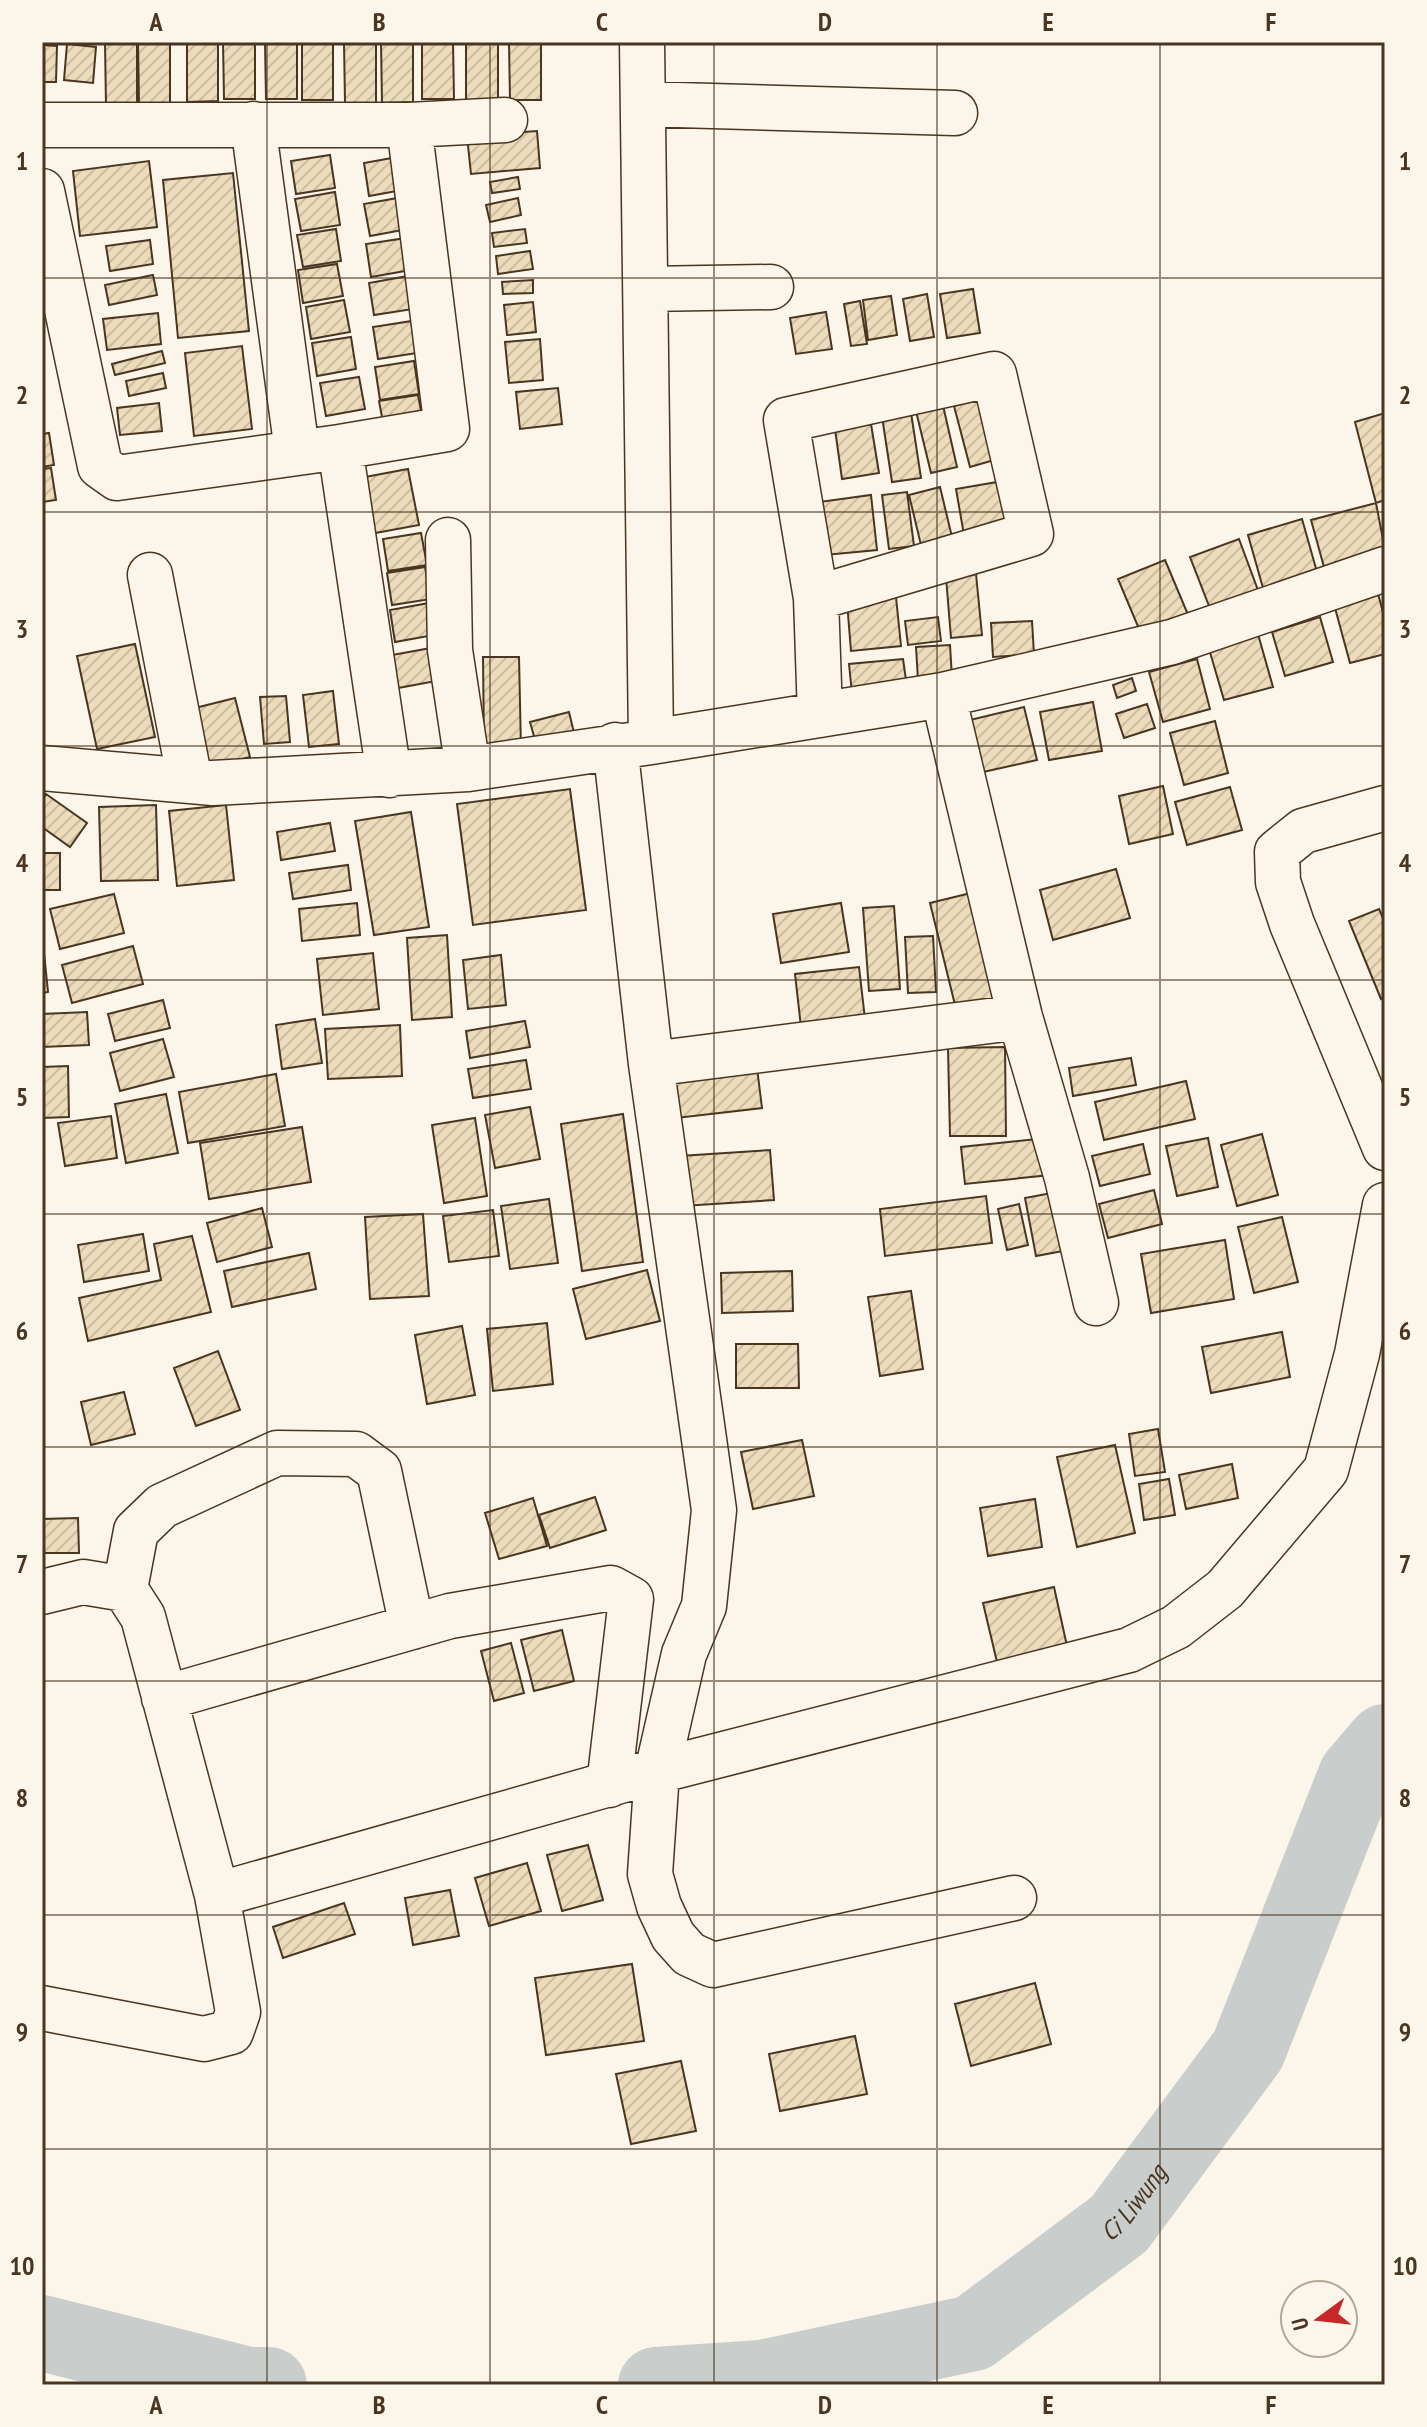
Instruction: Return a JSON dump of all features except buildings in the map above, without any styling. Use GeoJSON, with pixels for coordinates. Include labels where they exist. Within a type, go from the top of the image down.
{"type":"FeatureCollection","features":[{"type":"Feature","properties":{"kind":"street"},"geometry":{"type":"LineString","coordinates":[[642,42],[646,289],[633,743],[651,1064],[714,1510],[704,1606],[684,1654],[657,1772],[650,1874],[659,1906],[673,1936],[689,1954],[713,1965],[1014,1898]]}},
{"type":"Feature","properties":{"kind":"street"},"geometry":{"type":"LineString","coordinates":[[643,104],[955,113]]}},
{"type":"Feature","properties":{"kind":"street"},"geometry":{"type":"LineString","coordinates":[[42,125],[409,125],[505,120]]}},
{"type":"Feature","properties":{"kind":"street"},"geometry":{"type":"LineString","coordinates":[[253,124],[297,451]]}},
{"type":"Feature","properties":{"kind":"street"},"geometry":{"type":"LineString","coordinates":[[42,191],[100,466],[107,474],[117,478],[447,429],[409,125]]}},
{"type":"Feature","properties":{"kind":"street"},"geometry":{"type":"LineString","coordinates":[[646,289],[771,287]]}},
{"type":"Feature","properties":{"kind":"street"},"geometry":{"type":"LineString","coordinates":[[816,598],[1031,534],[994,374],[786,420],[816,598],[820,715]]}},
{"type":"Feature","properties":{"kind":"street"},"geometry":{"type":"LineString","coordinates":[[340,447],[389,775]]}},
{"type":"Feature","properties":{"kind":"street"},"geometry":{"type":"LineString","coordinates":[[448,540],[450,650],[468,769]]}},
{"type":"Feature","properties":{"kind":"street"},"geometry":{"type":"LineString","coordinates":[[42,768],[213,783],[468,769],[943,695],[1172,642],[1385,569]]}},
{"type":"Feature","properties":{"kind":"street"},"geometry":{"type":"LineString","coordinates":[[150,575],[190,781]]}},
{"type":"Feature","properties":{"kind":"street"},"geometry":{"type":"LineString","coordinates":[[943,695],[1020,1017],[1067,1178],[1096,1303]]}},
{"type":"Feature","properties":{"kind":"street"},"geometry":{"type":"LineString","coordinates":[[1385,808],[1303,831],[1277,852],[1278,882],[1292,924],[1385,1148]]}},
{"type":"Feature","properties":{"kind":"street"},"geometry":{"type":"LineString","coordinates":[[651,1064],[1020,1017]]}},
{"type":"Feature","properties":{"kind":"street"},"geometry":{"type":"LineString","coordinates":[[217,1895],[657,1772],[1129,1650],[1188,1618],[1225,1589],[1326,1470],[1357,1354],[1385,1205]]}},
{"type":"Feature","properties":{"kind":"street"},"geometry":{"type":"LineString","coordinates":[[42,2008],[204,2039],[231,2032],[238,2012],[217,1895],[143,1617],[125,1589],[136,1531],[162,1506],[277,1453],[356,1454],[379,1471],[412,1627]]}},
{"type":"Feature","properties":{"kind":"street"},"geometry":{"type":"LineString","coordinates":[[42,1592],[83,1582],[125,1589]]}},
{"type":"Feature","properties":{"kind":"street"},"geometry":{"type":"LineString","coordinates":[[164,1698],[412,1627],[590,1589],[611,1588],[631,1599],[609,1785]]}},
{"type":"Feature","properties":{"kind":"waterway","name":"Ci Liwung"},"geometry":{"type":"LineString","coordinates":[[656,2385],[762,2378],[973,2333],[1119,2224],[1248,2050],[1356,1776],[1385,1742]]}},
{"type":"Feature","properties":{"kind":"waterway","name":"Ci Liwung"},"geometry":{"type":"LineString","coordinates":[[42,2333],[248,2385],[269,2385]]}}]}
